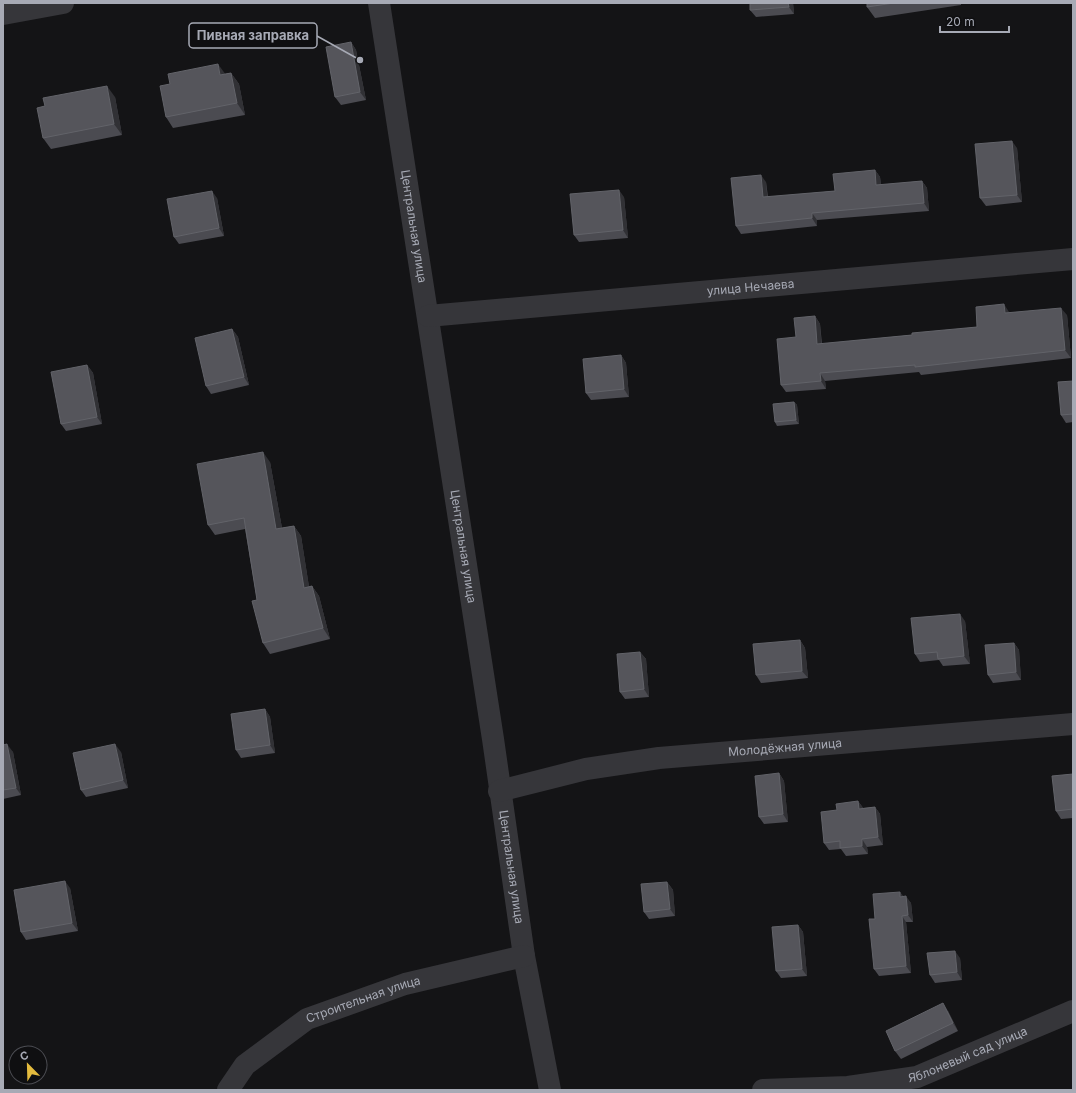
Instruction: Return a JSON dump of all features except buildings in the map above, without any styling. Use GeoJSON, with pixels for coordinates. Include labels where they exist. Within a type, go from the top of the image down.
{"type":"FeatureCollection","features":[{"type":"Feature","properties":{"kind":"street"},"geometry":{"type":"LineString","coordinates":[[3,14],[63,3]]}},
{"type":"Feature","properties":{"kind":"street","name":"Центральная улица"},"geometry":{"type":"LineString","coordinates":[[379,3],[428,316],[524,956],[550,1090]]}},
{"type":"Feature","properties":{"kind":"street","name":"улица Нечаева"},"geometry":{"type":"LineString","coordinates":[[428,316],[1073,259]]}},
{"type":"Feature","properties":{"kind":"street","name":"Молодёжная улица"},"geometry":{"type":"LineString","coordinates":[[499,790],[586,769],[659,758],[1073,724]]}},
{"type":"Feature","properties":{"kind":"street","name":"Строительная улица"},"geometry":{"type":"LineString","coordinates":[[228,1090],[246,1065],[307,1020],[405,984],[524,956]]}},
{"type":"Feature","properties":{"kind":"street","name":"Яблоневый сад улица"},"geometry":{"type":"LineString","coordinates":[[763,1090],[848,1087],[917,1077],[1073,1011]]}},
{"type":"Feature","properties":{"kind":"place","name":"Пивная заправка"},"geometry":{"type":"Point","coordinates":[360,60]}}]}
